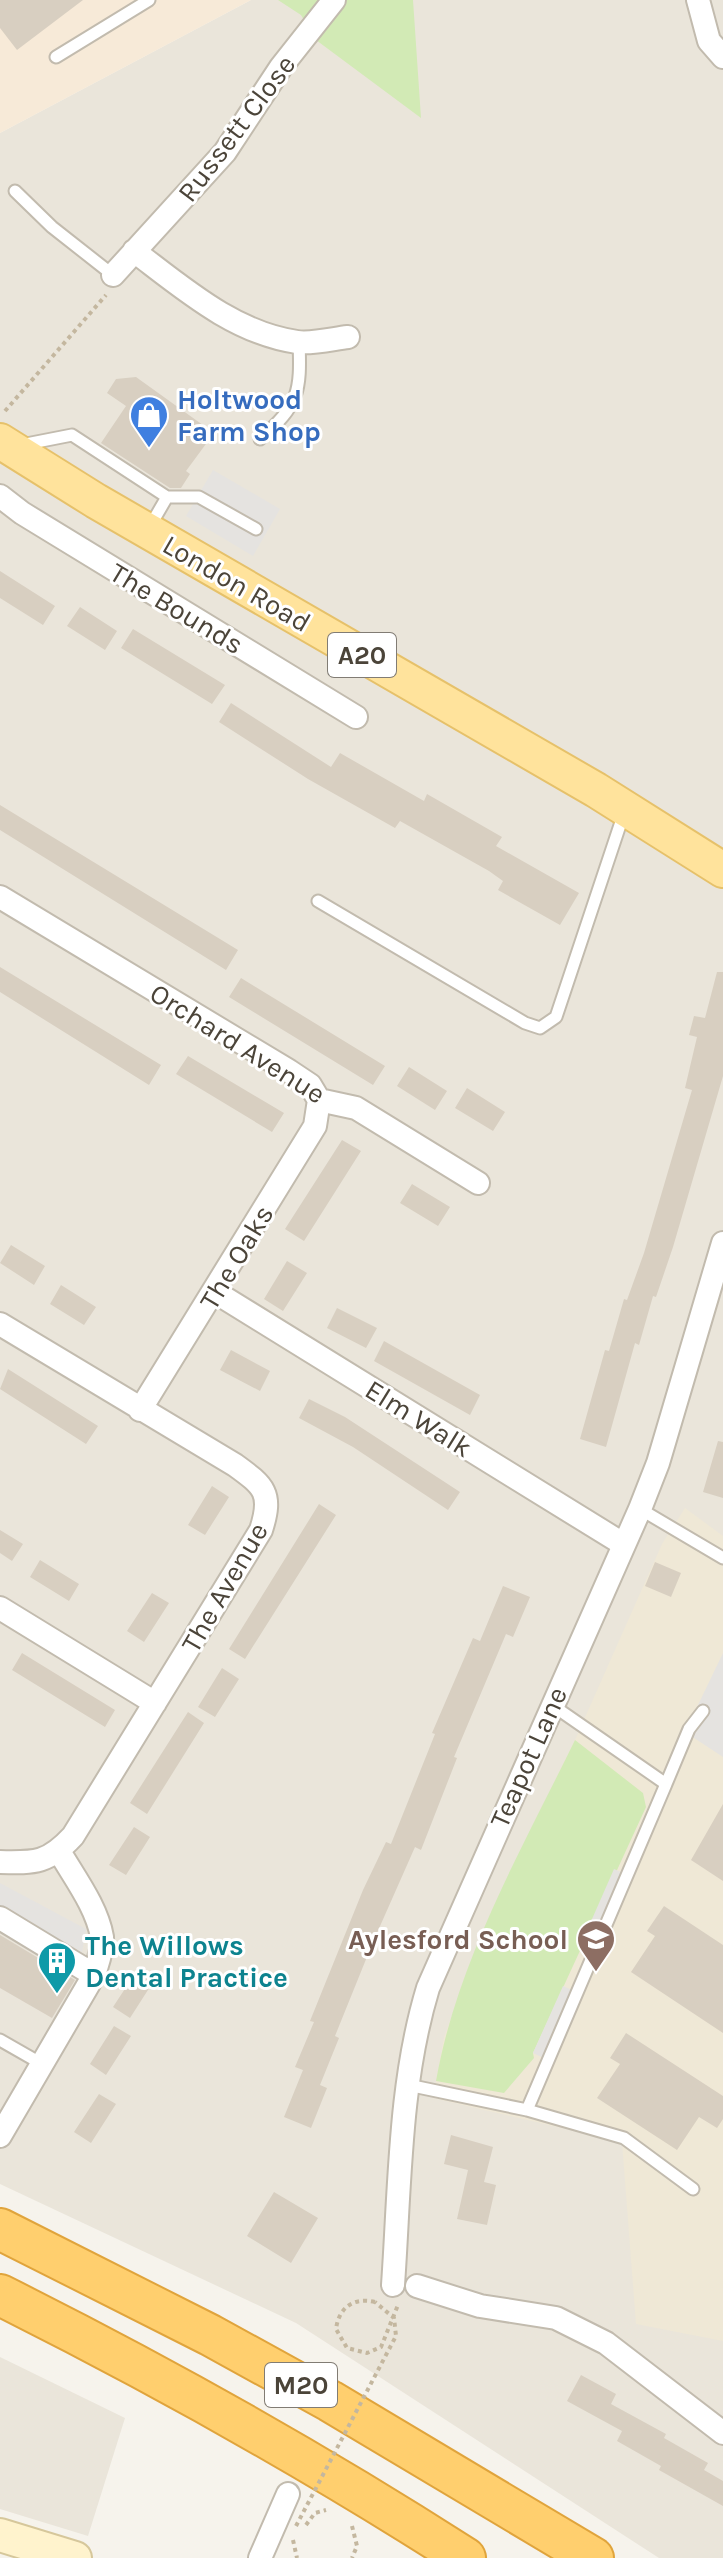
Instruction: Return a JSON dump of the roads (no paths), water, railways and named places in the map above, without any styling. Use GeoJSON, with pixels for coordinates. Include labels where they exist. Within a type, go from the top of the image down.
{"type":"FeatureCollection","features":[{"type":"Feature","properties":{"kind":"highway","name":"M20"},"geometry":{"type":"LineString","coordinates":[[0,2229],[210,2335],[330,2401],[593,2558]]}},
{"type":"Feature","properties":{"kind":"highway","name":"M20"},"geometry":{"type":"LineString","coordinates":[[0,2295],[154,2372],[365,2494],[465,2558]]}},
{"type":"Feature","properties":{"kind":"main road","name":"London Road"},"geometry":{"type":"LineString","coordinates":[[4,433],[147,531],[626,809],[723,870]]}},
{"type":"Feature","properties":{"kind":"street","name":"Russett Close"},"geometry":{"type":"LineString","coordinates":[[113,275],[225,152],[281,67],[334,0]]}},
{"type":"Feature","properties":{"kind":"street"},"geometry":{"type":"LineString","coordinates":[[698,0],[709,41],[723,57]]}},
{"type":"Feature","properties":{"kind":"street"},"geometry":{"type":"LineString","coordinates":[[134,251],[211,309],[243,324],[299,342],[348,337]]}},
{"type":"Feature","properties":{"kind":"street","name":"The Bounds"},"geometry":{"type":"LineString","coordinates":[[0,496],[22,513],[356,717]]}},
{"type":"Feature","properties":{"kind":"street","name":"Orchard Avenue"},"geometry":{"type":"LineString","coordinates":[[0,897],[289,1071],[310,1085],[319,1100],[356,1108],[478,1183]]}},
{"type":"Feature","properties":{"kind":"street","name":"The Oaks"},"geometry":{"type":"LineString","coordinates":[[140,1410],[315,1126],[319,1100]]}},
{"type":"Feature","properties":{"kind":"street","name":"Teapot Lane"},"geometry":{"type":"LineString","coordinates":[[393,2285],[408,2085],[415,2031],[428,1988],[640,1509],[658,1463],[723,1243]]}},
{"type":"Feature","properties":{"kind":"street","name":"Elm Walk"},"geometry":{"type":"LineString","coordinates":[[215,1292],[623,1544]]}},
{"type":"Feature","properties":{"kind":"street","name":"The Avenue"},"geometry":{"type":"LineString","coordinates":[[0,1324],[235,1465],[261,1484],[267,1511],[261,1530],[80,1825],[59,1851]]}},
{"type":"Feature","properties":{"kind":"street"},"geometry":{"type":"LineString","coordinates":[[0,1608],[155,1703]]}},
{"type":"Feature","properties":{"kind":"street"},"geometry":{"type":"LineString","coordinates":[[0,1862],[37,1863],[59,1851],[89,1903],[102,1938],[94,1975],[0,2136]]}},
{"type":"Feature","properties":{"kind":"street"},"geometry":{"type":"LineString","coordinates":[[0,1918],[94,1975]]}},
{"type":"Feature","properties":{"kind":"street"},"geometry":{"type":"LineString","coordinates":[[417,2286],[480,2306],[556,2318],[606,2343],[723,2433]]}},
{"type":"Feature","properties":{"kind":"street"},"geometry":{"type":"LineString","coordinates":[[260,2558],[288,2494]]}},
{"type":"Feature","properties":{"kind":"street"},"geometry":{"type":"LineString","coordinates":[[0,2535],[75,2558]]}},
{"type":"Feature","properties":{"kind":"lane"},"geometry":{"type":"LineString","coordinates":[[56,57],[149,0]]}},
{"type":"Feature","properties":{"kind":"lane"},"geometry":{"type":"LineString","coordinates":[[15,191],[52,227],[113,275]]}},
{"type":"Feature","properties":{"kind":"lane"},"geometry":{"type":"LineString","coordinates":[[260,439],[285,417],[295,402],[301,381],[299,342]]}},
{"type":"Feature","properties":{"kind":"lane"},"geometry":{"type":"LineString","coordinates":[[4,433],[72,435],[167,497],[199,497],[256,529]]}},
{"type":"Feature","properties":{"kind":"lane"},"geometry":{"type":"LineString","coordinates":[[147,531],[167,497]]}},
{"type":"Feature","properties":{"kind":"lane"},"geometry":{"type":"LineString","coordinates":[[318,901],[525,1023],[540,1028],[556,1017],[626,809]]}},
{"type":"Feature","properties":{"kind":"lane"},"geometry":{"type":"LineString","coordinates":[[640,1509],[723,1558]]}},
{"type":"Feature","properties":{"kind":"lane"},"geometry":{"type":"LineString","coordinates":[[551,1705],[666,1784]]}},
{"type":"Feature","properties":{"kind":"lane"},"geometry":{"type":"LineString","coordinates":[[527,2110],[689,1729],[703,1711]]}},
{"type":"Feature","properties":{"kind":"lane"},"geometry":{"type":"LineString","coordinates":[[0,2040],[42,2064]]}},
{"type":"Feature","properties":{"kind":"lane"},"geometry":{"type":"LineString","coordinates":[[408,2085],[527,2110],[624,2138],[693,2189]]}},
{"type":"Feature","properties":{"kind":"place","name":"Holtwood Farm Shop"},"geometry":{"type":"Point","coordinates":[149,449]}},
{"type":"Feature","properties":{"kind":"place","name":"Aylesford School"},"geometry":{"type":"Point","coordinates":[596,1973]}},
{"type":"Feature","properties":{"kind":"place","name":"The Willows Dental Practice"},"geometry":{"type":"Point","coordinates":[57,1995]}}]}
